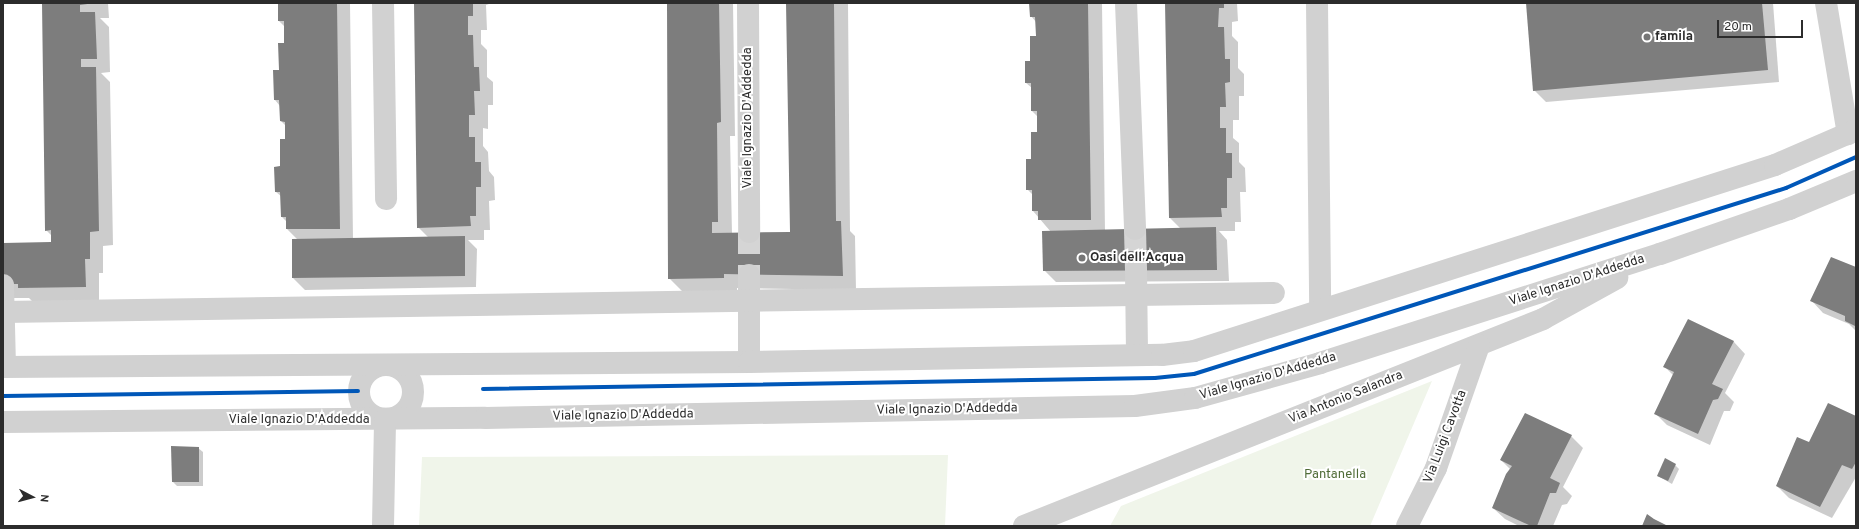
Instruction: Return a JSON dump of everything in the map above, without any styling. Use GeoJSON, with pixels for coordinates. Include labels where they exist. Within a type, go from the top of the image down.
{"type":"FeatureCollection","features":[{"type":"Feature","properties":{"kind":"street"},"geometry":{"type":"LineString","coordinates":[[382,3],[386,199]]}},
{"type":"Feature","properties":{"kind":"street","name":"Viale Ignazio D'Addedda"},"geometry":{"type":"LineString","coordinates":[[748,3],[749,232]]}},
{"type":"Feature","properties":{"kind":"street"},"geometry":{"type":"LineString","coordinates":[[1126,3],[1135,229]]}},
{"type":"Feature","properties":{"kind":"street"},"geometry":{"type":"LineString","coordinates":[[1318,3],[1320,309]]}},
{"type":"Feature","properties":{"kind":"street"},"geometry":{"type":"LineString","coordinates":[[3,285],[4,367],[749,362],[1137,354],[1194,351],[1320,309],[1768,168],[1852,132],[1826,3]]}},
{"type":"Feature","properties":{"kind":"street","name":"Viale Ignazio D'Addedda"},"geometry":{"type":"LineString","coordinates":[[3,422],[385,419],[1135,406],[1195,398],[1255,382],[1660,254],[1789,209],[1856,181]]}},
{"type":"Feature","properties":{"kind":"street","name":"Via Antonio Salandra"},"geometry":{"type":"LineString","coordinates":[[1024,526],[1543,319],[1660,254]]}},
{"type":"Feature","properties":{"kind":"street"},"geometry":{"type":"LineString","coordinates":[[1136,271],[1137,354]]}},
{"type":"Feature","properties":{"kind":"street"},"geometry":{"type":"LineString","coordinates":[[749,275],[749,362]]}},
{"type":"Feature","properties":{"kind":"street"},"geometry":{"type":"LineString","coordinates":[[3,312],[1274,293]]}},
{"type":"Feature","properties":{"kind":"street","name":"Via Luigi Cavotta"},"geometry":{"type":"LineString","coordinates":[[1407,526],[1436,468],[1479,345]]}},
{"type":"Feature","properties":{"kind":"street"},"geometry":{"type":"LineString","coordinates":[[383,365],[402,370],[413,389],[412,399],[406,410],[394,418],[385,419],[368,413],[362,405],[358,391],[366,373],[383,365]]}},
{"type":"Feature","properties":{"kind":"street"},"geometry":{"type":"LineString","coordinates":[[383,526],[385,419]]}},
{"type":"Feature","properties":{"kind":"green space","name":"Pantanella"},"geometry":{"type":"Polygon","coordinates":[[[1432,381],[1370,526],[1110,526],[1121,506],[1432,381]]]}},
{"type":"Feature","properties":{"kind":"green space"},"geometry":{"type":"Polygon","coordinates":[[[948,455],[945,526],[419,526],[422,457],[948,455]]]}},
{"type":"Feature","properties":{"kind":"building"},"geometry":{"type":"Polygon","coordinates":[[[42,3],[95,3],[80,5],[80,12],[95,12],[97,59],[81,59],[81,67],[96,67],[99,231],[90,232],[90,259],[85,259],[86,287],[18,288],[18,284],[3,284],[3,243],[51,242],[51,230],[45,231],[42,3]]]}},
{"type":"Feature","properties":{"kind":"building"},"geometry":{"type":"Polygon","coordinates":[[[278,3],[337,3],[340,229],[286,229],[286,217],[281,217],[280,192],[275,192],[274,167],[280,166],[280,139],[285,139],[285,122],[280,121],[279,100],[274,100],[273,70],[279,70],[278,43],[284,43],[284,21],[278,21],[278,3]]]}},
{"type":"Feature","properties":{"kind":"building"},"geometry":{"type":"Polygon","coordinates":[[[414,3],[473,3],[473,16],[468,16],[468,35],[473,35],[474,67],[479,67],[480,91],[474,91],[475,115],[469,115],[469,137],[475,137],[475,162],[481,162],[481,187],[476,187],[476,216],[470,216],[471,226],[417,228],[414,3]]]}},
{"type":"Feature","properties":{"kind":"building"},"geometry":{"type":"Polygon","coordinates":[[[667,3],[719,3],[721,122],[717,123],[718,222],[712,222],[712,233],[790,232],[786,3],[834,3],[836,221],[841,221],[843,276],[724,274],[724,278],[668,279],[667,3]]]}},
{"type":"Feature","properties":{"kind":"building"},"geometry":{"type":"Polygon","coordinates":[[[1029,3],[1088,3],[1091,220],[1038,220],[1038,211],[1032,211],[1032,190],[1026,190],[1026,159],[1031,159],[1031,132],[1037,132],[1037,111],[1031,111],[1031,83],[1025,83],[1025,61],[1030,61],[1030,36],[1036,36],[1035,17],[1030,17],[1029,3]]]}},
{"type":"Feature","properties":{"kind":"building"},"geometry":{"type":"Polygon","coordinates":[[[1165,3],[1224,3],[1224,8],[1219,8],[1218,27],[1224,27],[1225,59],[1230,59],[1230,82],[1225,83],[1226,107],[1220,107],[1220,128],[1226,128],[1226,153],[1232,153],[1232,178],[1227,178],[1227,208],[1221,208],[1222,217],[1169,218],[1165,3]]]}},
{"type":"Feature","properties":{"kind":"building","name":"famila"},"geometry":{"type":"Polygon","coordinates":[[[1526,3],[1762,3],[1768,70],[1533,91],[1526,3]]]}},
{"type":"Feature","properties":{"kind":"building"},"geometry":{"type":"Polygon","coordinates":[[[1216,227],[1217,270],[1043,271],[1042,231],[1216,227]]]}},
{"type":"Feature","properties":{"kind":"building"},"geometry":{"type":"Polygon","coordinates":[[[465,236],[465,276],[292,278],[292,239],[465,236]]]}},
{"type":"Feature","properties":{"kind":"building"},"geometry":{"type":"Polygon","coordinates":[[[1831,257],[1856,267],[1855,326],[1845,321],[1845,316],[1810,301],[1831,257]]]}},
{"type":"Feature","properties":{"kind":"building"},"geometry":{"type":"Polygon","coordinates":[[[1688,319],[1734,341],[1712,384],[1723,389],[1718,399],[1713,400],[1698,434],[1654,414],[1674,372],[1663,367],[1688,319]]]}},
{"type":"Feature","properties":{"kind":"building"},"geometry":{"type":"Polygon","coordinates":[[[1828,403],[1856,416],[1856,462],[1852,469],[1842,465],[1820,507],[1776,486],[1797,437],[1809,442],[1828,403]]]}},
{"type":"Feature","properties":{"kind":"building"},"geometry":{"type":"Polygon","coordinates":[[[1525,413],[1572,435],[1550,478],[1560,483],[1556,493],[1550,493],[1537,526],[1531,526],[1492,508],[1506,474],[1512,466],[1500,460],[1525,413]]]}},
{"type":"Feature","properties":{"kind":"building"},"geometry":{"type":"Polygon","coordinates":[[[171,446],[199,447],[199,482],[172,482],[171,446]]]}},
{"type":"Feature","properties":{"kind":"building"},"geometry":{"type":"Polygon","coordinates":[[[1665,458],[1676,464],[1668,481],[1657,476],[1665,458]]]}},
{"type":"Feature","properties":{"kind":"building"},"geometry":{"type":"Polygon","coordinates":[[[1647,514],[1654,519],[1668,526],[1642,526],[1647,514]]]}},
{"type":"Feature","properties":{"kind":"tunnel"},"geometry":{"type":"LineString","coordinates":[[1135,229],[1136,271]]}},
{"type":"Feature","properties":{"kind":"tunnel"},"geometry":{"type":"LineString","coordinates":[[749,232],[749,275]]}},
{"type":"Feature","properties":{"kind":"cycle path"},"geometry":{"type":"LineString","coordinates":[[483,389],[1155,378],[1194,374],[1786,188],[1856,157]]}},
{"type":"Feature","properties":{"kind":"cycle path"},"geometry":{"type":"LineString","coordinates":[[3,396],[358,391]]}},
{"type":"Feature","properties":{"kind":"place","name":"famila"},"geometry":{"type":"Point","coordinates":[1647,37]}},
{"type":"Feature","properties":{"kind":"place","name":"Oasi dell'Acqua"},"geometry":{"type":"Point","coordinates":[1082,258]}}]}
